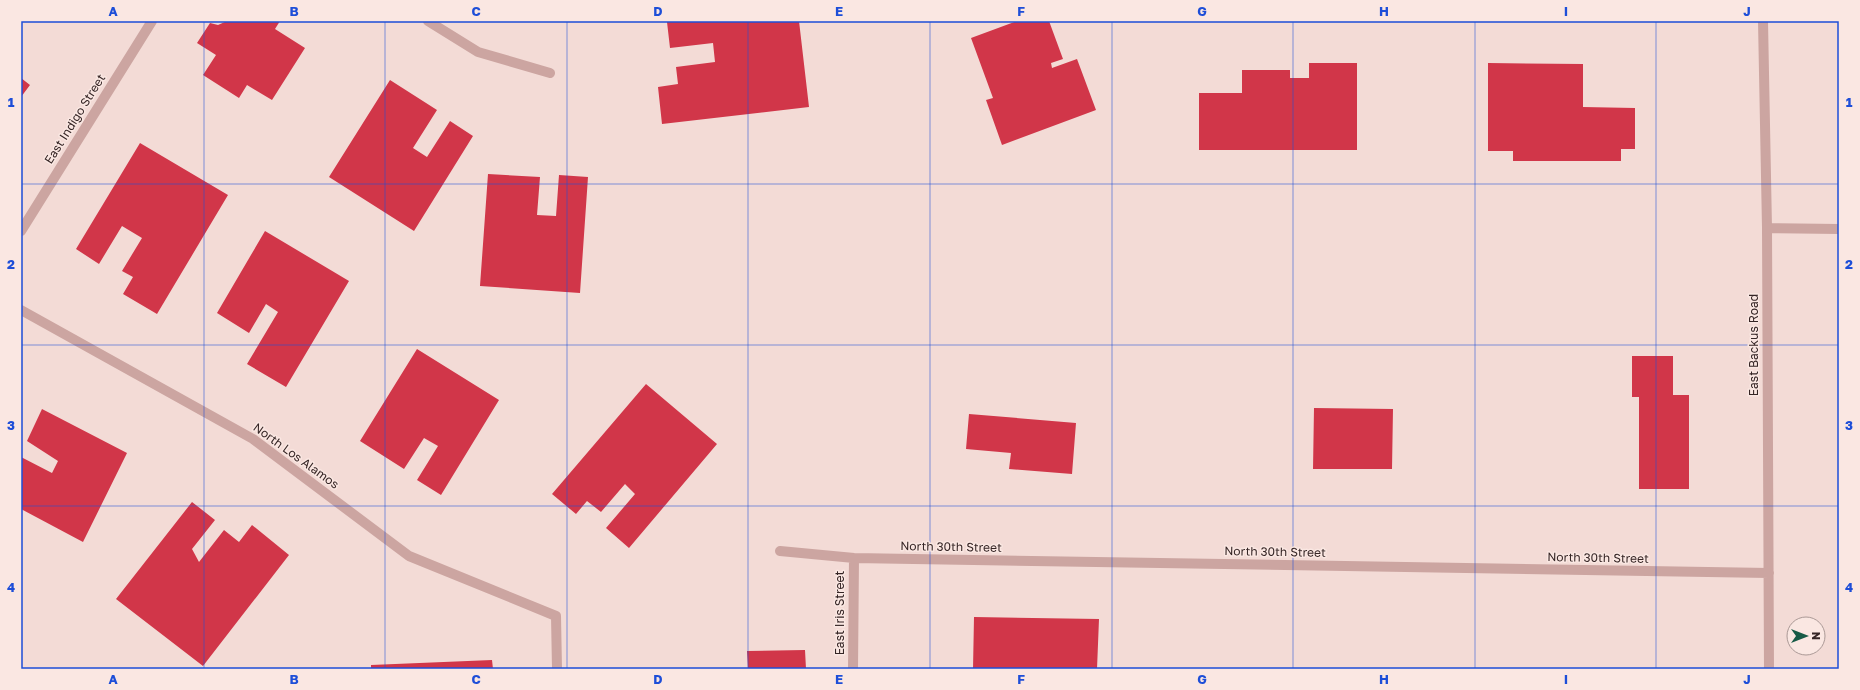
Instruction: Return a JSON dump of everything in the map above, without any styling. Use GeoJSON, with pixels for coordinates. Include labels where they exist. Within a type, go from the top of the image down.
{"type":"FeatureCollection","features":[{"type":"Feature","properties":{"kind":"street","name":"East Indigo Street"},"geometry":{"type":"LineString","coordinates":[[21,231],[152,21]]}},
{"type":"Feature","properties":{"kind":"street"},"geometry":{"type":"LineString","coordinates":[[428,21],[478,52],[550,73]]}},
{"type":"Feature","properties":{"kind":"street","name":"East Backus Road"},"geometry":{"type":"LineString","coordinates":[[1763,21],[1767,228],[1769,669]]}},
{"type":"Feature","properties":{"kind":"street"},"geometry":{"type":"LineString","coordinates":[[1767,228],[1839,229]]}},
{"type":"Feature","properties":{"kind":"street","name":"North Los Alamos"},"geometry":{"type":"LineString","coordinates":[[21,310],[253,439],[409,556],[556,616],[557,669]]}},
{"type":"Feature","properties":{"kind":"street","name":"North 30th Street"},"geometry":{"type":"LineString","coordinates":[[780,551],[854,558],[1769,574]]}},
{"type":"Feature","properties":{"kind":"street","name":"East Iris Street"},"geometry":{"type":"LineString","coordinates":[[853,669],[854,558]]}},
{"type":"Feature","properties":{"kind":"building"},"geometry":{"type":"Polygon","coordinates":[[[227,21],[280,21],[275,29],[305,48],[272,100],[247,85],[239,98],[203,75],[216,55],[197,43],[210,23],[218,25],[227,21]]]}},
{"type":"Feature","properties":{"kind":"building"},"geometry":{"type":"Polygon","coordinates":[[[799,21],[809,107],[662,124],[658,87],[678,84],[676,67],[715,62],[713,43],[670,48],[667,22],[799,21]]]}},
{"type":"Feature","properties":{"kind":"building"},"geometry":{"type":"Polygon","coordinates":[[[1017,21],[1049,21],[1063,59],[1051,63],[1052,68],[1077,59],[1096,110],[1002,145],[986,100],[993,98],[971,38],[1017,21]]]}},
{"type":"Feature","properties":{"kind":"building"},"geometry":{"type":"Polygon","coordinates":[[[1309,63],[1357,63],[1357,150],[1199,150],[1199,93],[1242,93],[1242,70],[1290,70],[1290,78],[1309,78],[1309,63]]]}},
{"type":"Feature","properties":{"kind":"building"},"geometry":{"type":"Polygon","coordinates":[[[1488,63],[1583,64],[1583,107],[1635,108],[1635,149],[1621,149],[1621,161],[1513,161],[1513,151],[1488,151],[1488,63]]]}},
{"type":"Feature","properties":{"kind":"building"},"geometry":{"type":"Polygon","coordinates":[[[21,78],[30,85],[21,97],[21,78]]]}},
{"type":"Feature","properties":{"kind":"building"},"geometry":{"type":"Polygon","coordinates":[[[390,80],[437,110],[413,148],[427,157],[450,121],[473,136],[414,231],[329,177],[390,80]]]}},
{"type":"Feature","properties":{"kind":"building"},"geometry":{"type":"Polygon","coordinates":[[[140,143],[228,195],[157,314],[123,294],[133,277],[122,271],[142,238],[122,226],[99,264],[76,249],[140,143]]]}},
{"type":"Feature","properties":{"kind":"building"},"geometry":{"type":"Polygon","coordinates":[[[488,174],[540,177],[537,215],[556,216],[559,175],[588,177],[580,293],[480,286],[488,174]]]}},
{"type":"Feature","properties":{"kind":"building"},"geometry":{"type":"Polygon","coordinates":[[[265,231],[349,281],[286,387],[247,364],[278,312],[266,304],[249,333],[217,313],[265,231]]]}},
{"type":"Feature","properties":{"kind":"building"},"geometry":{"type":"Polygon","coordinates":[[[417,349],[499,400],[441,495],[417,480],[438,446],[424,438],[404,469],[360,441],[417,349]]]}},
{"type":"Feature","properties":{"kind":"building"},"geometry":{"type":"Polygon","coordinates":[[[1632,356],[1673,356],[1673,395],[1689,395],[1689,489],[1639,489],[1639,397],[1632,397],[1632,356]]]}},
{"type":"Feature","properties":{"kind":"building"},"geometry":{"type":"Polygon","coordinates":[[[646,384],[717,444],[629,548],[606,528],[635,494],[625,484],[601,512],[587,501],[576,514],[552,494],[646,384]]]}},
{"type":"Feature","properties":{"kind":"building"},"geometry":{"type":"Polygon","coordinates":[[[1314,408],[1393,409],[1392,469],[1313,469],[1314,408]]]}},
{"type":"Feature","properties":{"kind":"building"},"geometry":{"type":"Polygon","coordinates":[[[42,409],[127,453],[83,542],[21,509],[21,457],[52,473],[58,461],[27,441],[42,409]]]}},
{"type":"Feature","properties":{"kind":"building"},"geometry":{"type":"Polygon","coordinates":[[[969,414],[1076,423],[1072,474],[1009,469],[1011,453],[966,449],[969,414]]]}},
{"type":"Feature","properties":{"kind":"building"},"geometry":{"type":"Polygon","coordinates":[[[192,502],[215,520],[192,549],[199,562],[224,530],[239,542],[252,525],[289,555],[203,666],[116,599],[192,502]]]}},
{"type":"Feature","properties":{"kind":"building"},"geometry":{"type":"Polygon","coordinates":[[[974,617],[1099,619],[1097,669],[973,669],[974,617]]]}},
{"type":"Feature","properties":{"kind":"building"},"geometry":{"type":"Polygon","coordinates":[[[805,650],[806,669],[748,669],[747,651],[805,650]]]}},
{"type":"Feature","properties":{"kind":"building"},"geometry":{"type":"Polygon","coordinates":[[[492,660],[493,669],[371,669],[371,665],[492,660]]]}}]}
